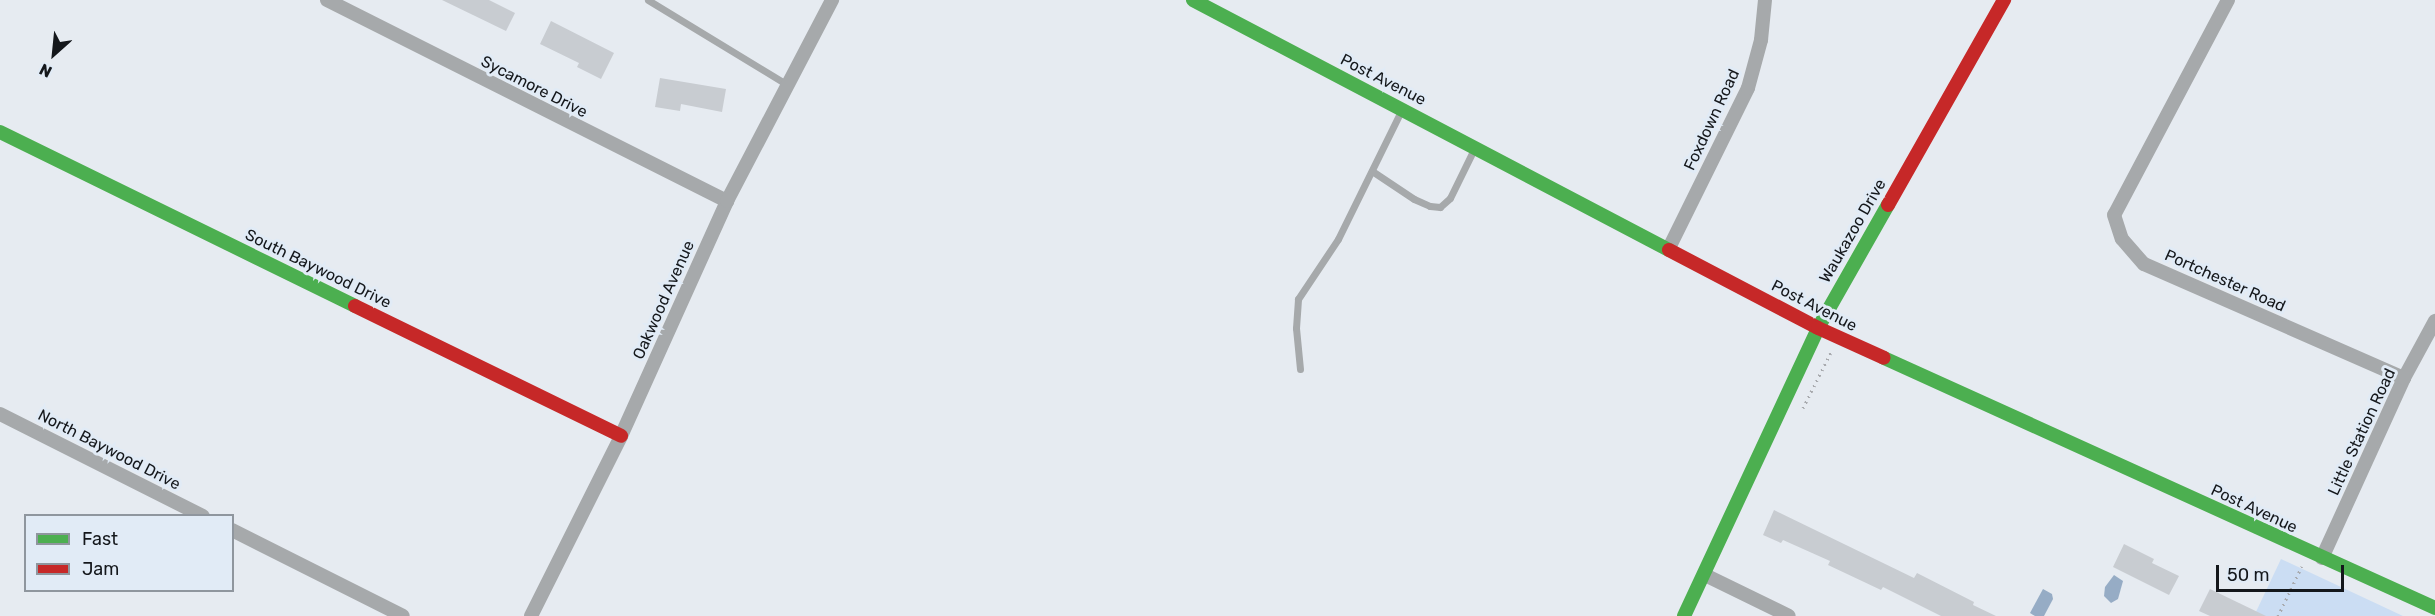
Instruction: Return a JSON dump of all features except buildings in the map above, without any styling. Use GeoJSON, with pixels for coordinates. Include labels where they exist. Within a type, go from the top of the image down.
{"type":"FeatureCollection","features":[{"type":"Feature","properties":{"kind":"street","name":"Sycamore Drive"},"geometry":{"type":"LineString","coordinates":[[327,0],[727,201]]}},
{"type":"Feature","properties":{"kind":"street","name":"Oakwood Avenue"},"geometry":{"type":"LineString","coordinates":[[531,616],[621,436],[727,201],[832,0]]}},
{"type":"Feature","properties":{"kind":"street","name":"Post Avenue"},"geometry":{"type":"LineString","coordinates":[[1193,0],[1818,328],[2305,558],[2322,558],[2435,608]]}},
{"type":"Feature","properties":{"kind":"street","name":"Foxdown Road"},"geometry":{"type":"LineString","coordinates":[[1669,248],[1748,88],[1761,40],[1765,0]]}},
{"type":"Feature","properties":{"kind":"street","name":"Waukazoo Drive"},"geometry":{"type":"LineString","coordinates":[[1684,616],[1818,328],[2004,0]]}},
{"type":"Feature","properties":{"kind":"street","name":"Portchester Road"},"geometry":{"type":"LineString","coordinates":[[2228,0],[2114,215],[2122,239],[2144,264],[2404,378]]}},
{"type":"Feature","properties":{"kind":"street","name":"South Baywood Drive"},"geometry":{"type":"LineString","coordinates":[[0,132],[621,436]]}},
{"type":"Feature","properties":{"kind":"street","name":"Little Station Road"},"geometry":{"type":"LineString","coordinates":[[2322,558],[2404,378],[2435,321]]}},
{"type":"Feature","properties":{"kind":"street","name":"North Baywood Drive"},"geometry":{"type":"LineString","coordinates":[[0,414],[199,514]]}},
{"type":"Feature","properties":{"kind":"street"},"geometry":{"type":"LineString","coordinates":[[234,531],[403,616]]}},
{"type":"Feature","properties":{"kind":"street"},"geometry":{"type":"LineString","coordinates":[[1705,575],[1790,616]]}},
{"type":"Feature","properties":{"kind":"lane"},"geometry":{"type":"LineString","coordinates":[[648,0],[788,85]]}},
{"type":"Feature","properties":{"kind":"lane"},"geometry":{"type":"LineString","coordinates":[[1300,369],[1296,328],[1298,299],[1338,239],[1402,109]]}},
{"type":"Feature","properties":{"kind":"lane"},"geometry":{"type":"LineString","coordinates":[[1372,171],[1414,199],[1430,206],[1440,207],[1450,198],[1475,147]]}},
{"type":"Feature","properties":{"kind":"path"},"geometry":{"type":"LineString","coordinates":[[2278,616],[2305,558]]}},
{"type":"Feature","properties":{"kind":"shaded area"},"geometry":{"type":"Polygon","coordinates":[[[2281,559],[2403,616],[2254,616],[2281,559]]]}},
{"type":"Feature","properties":{"kind":"shaded area"},"geometry":{"type":"Polygon","coordinates":[[[2114,575],[2123,581],[2118,599],[2111,603],[2104,596],[2105,587],[2114,575]]]}},
{"type":"Feature","properties":{"kind":"shaded area"},"geometry":{"type":"Polygon","coordinates":[[[2043,589],[2052,594],[2053,599],[2044,616],[2035,616],[2030,613],[2043,589]]]}},
{"type":"Feature","properties":{"kind":"traffic: fast"},"geometry":{"type":"LineString","coordinates":[[1193,0],[1669,250]]}},
{"type":"Feature","properties":{"kind":"traffic: fast"},"geometry":{"type":"LineString","coordinates":[[0,132],[355,306]]}},
{"type":"Feature","properties":{"kind":"traffic: fast"},"geometry":{"type":"LineString","coordinates":[[1684,616],[1818,328],[1888,205]]}},
{"type":"Feature","properties":{"kind":"traffic: fast"},"geometry":{"type":"LineString","coordinates":[[1884,358],[2435,608]]}},
{"type":"Feature","properties":{"kind":"traffic: jam"},"geometry":{"type":"LineString","coordinates":[[1888,205],[2004,0]]}},
{"type":"Feature","properties":{"kind":"traffic: jam"},"geometry":{"type":"LineString","coordinates":[[1669,250],[1818,328],[1884,358]]}},
{"type":"Feature","properties":{"kind":"traffic: jam"},"geometry":{"type":"LineString","coordinates":[[355,306],[621,436]]}}]}
